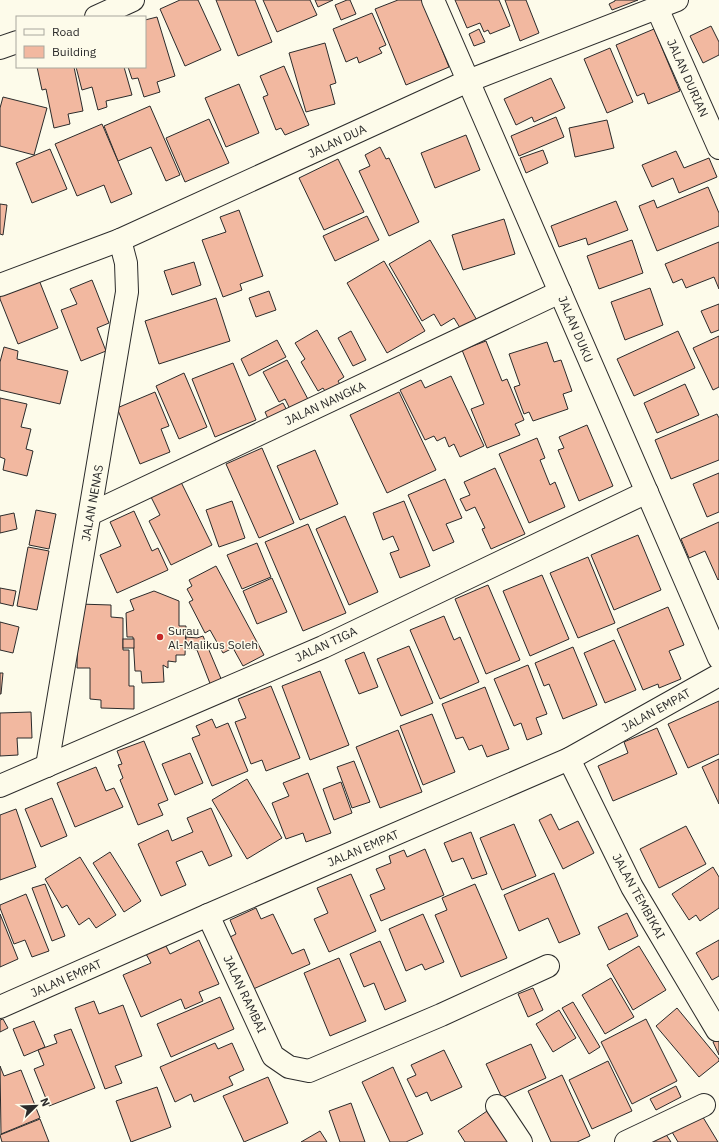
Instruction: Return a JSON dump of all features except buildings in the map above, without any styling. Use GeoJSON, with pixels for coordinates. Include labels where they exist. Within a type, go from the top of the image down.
{"type":"FeatureCollection","features":[{"type":"Feature","properties":{"kind":"street"},"geometry":{"type":"LineString","coordinates":[[98,16],[133,0]]}},
{"type":"Feature","properties":{"kind":"street","name":"JALAN DUKU"},"geometry":{"type":"LineString","coordinates":[[433,0],[719,658]]}},
{"type":"Feature","properties":{"kind":"street","name":"JALAN DUA"},"geometry":{"type":"LineString","coordinates":[[0,285],[120,240],[468,81],[667,4]]}},
{"type":"Feature","properties":{"kind":"street","name":"JALAN DURIAN"},"geometry":{"type":"LineString","coordinates":[[667,4],[719,148]]}},
{"type":"Feature","properties":{"kind":"street"},"geometry":{"type":"LineString","coordinates":[[0,48],[16,42]]}},
{"type":"Feature","properties":{"kind":"street","name":"JALAN NENAS"},"geometry":{"type":"LineString","coordinates":[[47,766],[127,292],[126,263],[120,240]]}},
{"type":"Feature","properties":{"kind":"street","name":"JALAN NANGKA"},"geometry":{"type":"LineString","coordinates":[[90,514],[560,292]]}},
{"type":"Feature","properties":{"kind":"street","name":"JALAN TIGA"},"geometry":{"type":"LineString","coordinates":[[0,786],[323,647],[647,492]]}},
{"type":"Feature","properties":{"kind":"street","name":"JALAN EMPAT"},"geometry":{"type":"LineString","coordinates":[[0,1007],[208,914],[569,759],[719,675]]}},
{"type":"Feature","properties":{"kind":"street","name":"JALAN TEMBIKAI"},"geometry":{"type":"LineString","coordinates":[[569,759],[632,888],[717,1030]]}},
{"type":"Feature","properties":{"kind":"street","name":"JALAN RAMBAI"},"geometry":{"type":"LineString","coordinates":[[208,914],[273,1056],[289,1067],[309,1071],[441,1015],[548,966]]}},
{"type":"Feature","properties":{"kind":"street"},"geometry":{"type":"LineString","coordinates":[[626,1142],[704,1105]]}},
{"type":"Feature","properties":{"kind":"street"},"geometry":{"type":"LineString","coordinates":[[497,1106],[521,1142]]}},
{"type":"Feature","properties":{"kind":"place","name":"Surau Al-Malikus Soleh"},"geometry":{"type":"Point","coordinates":[160,637]}}]}
